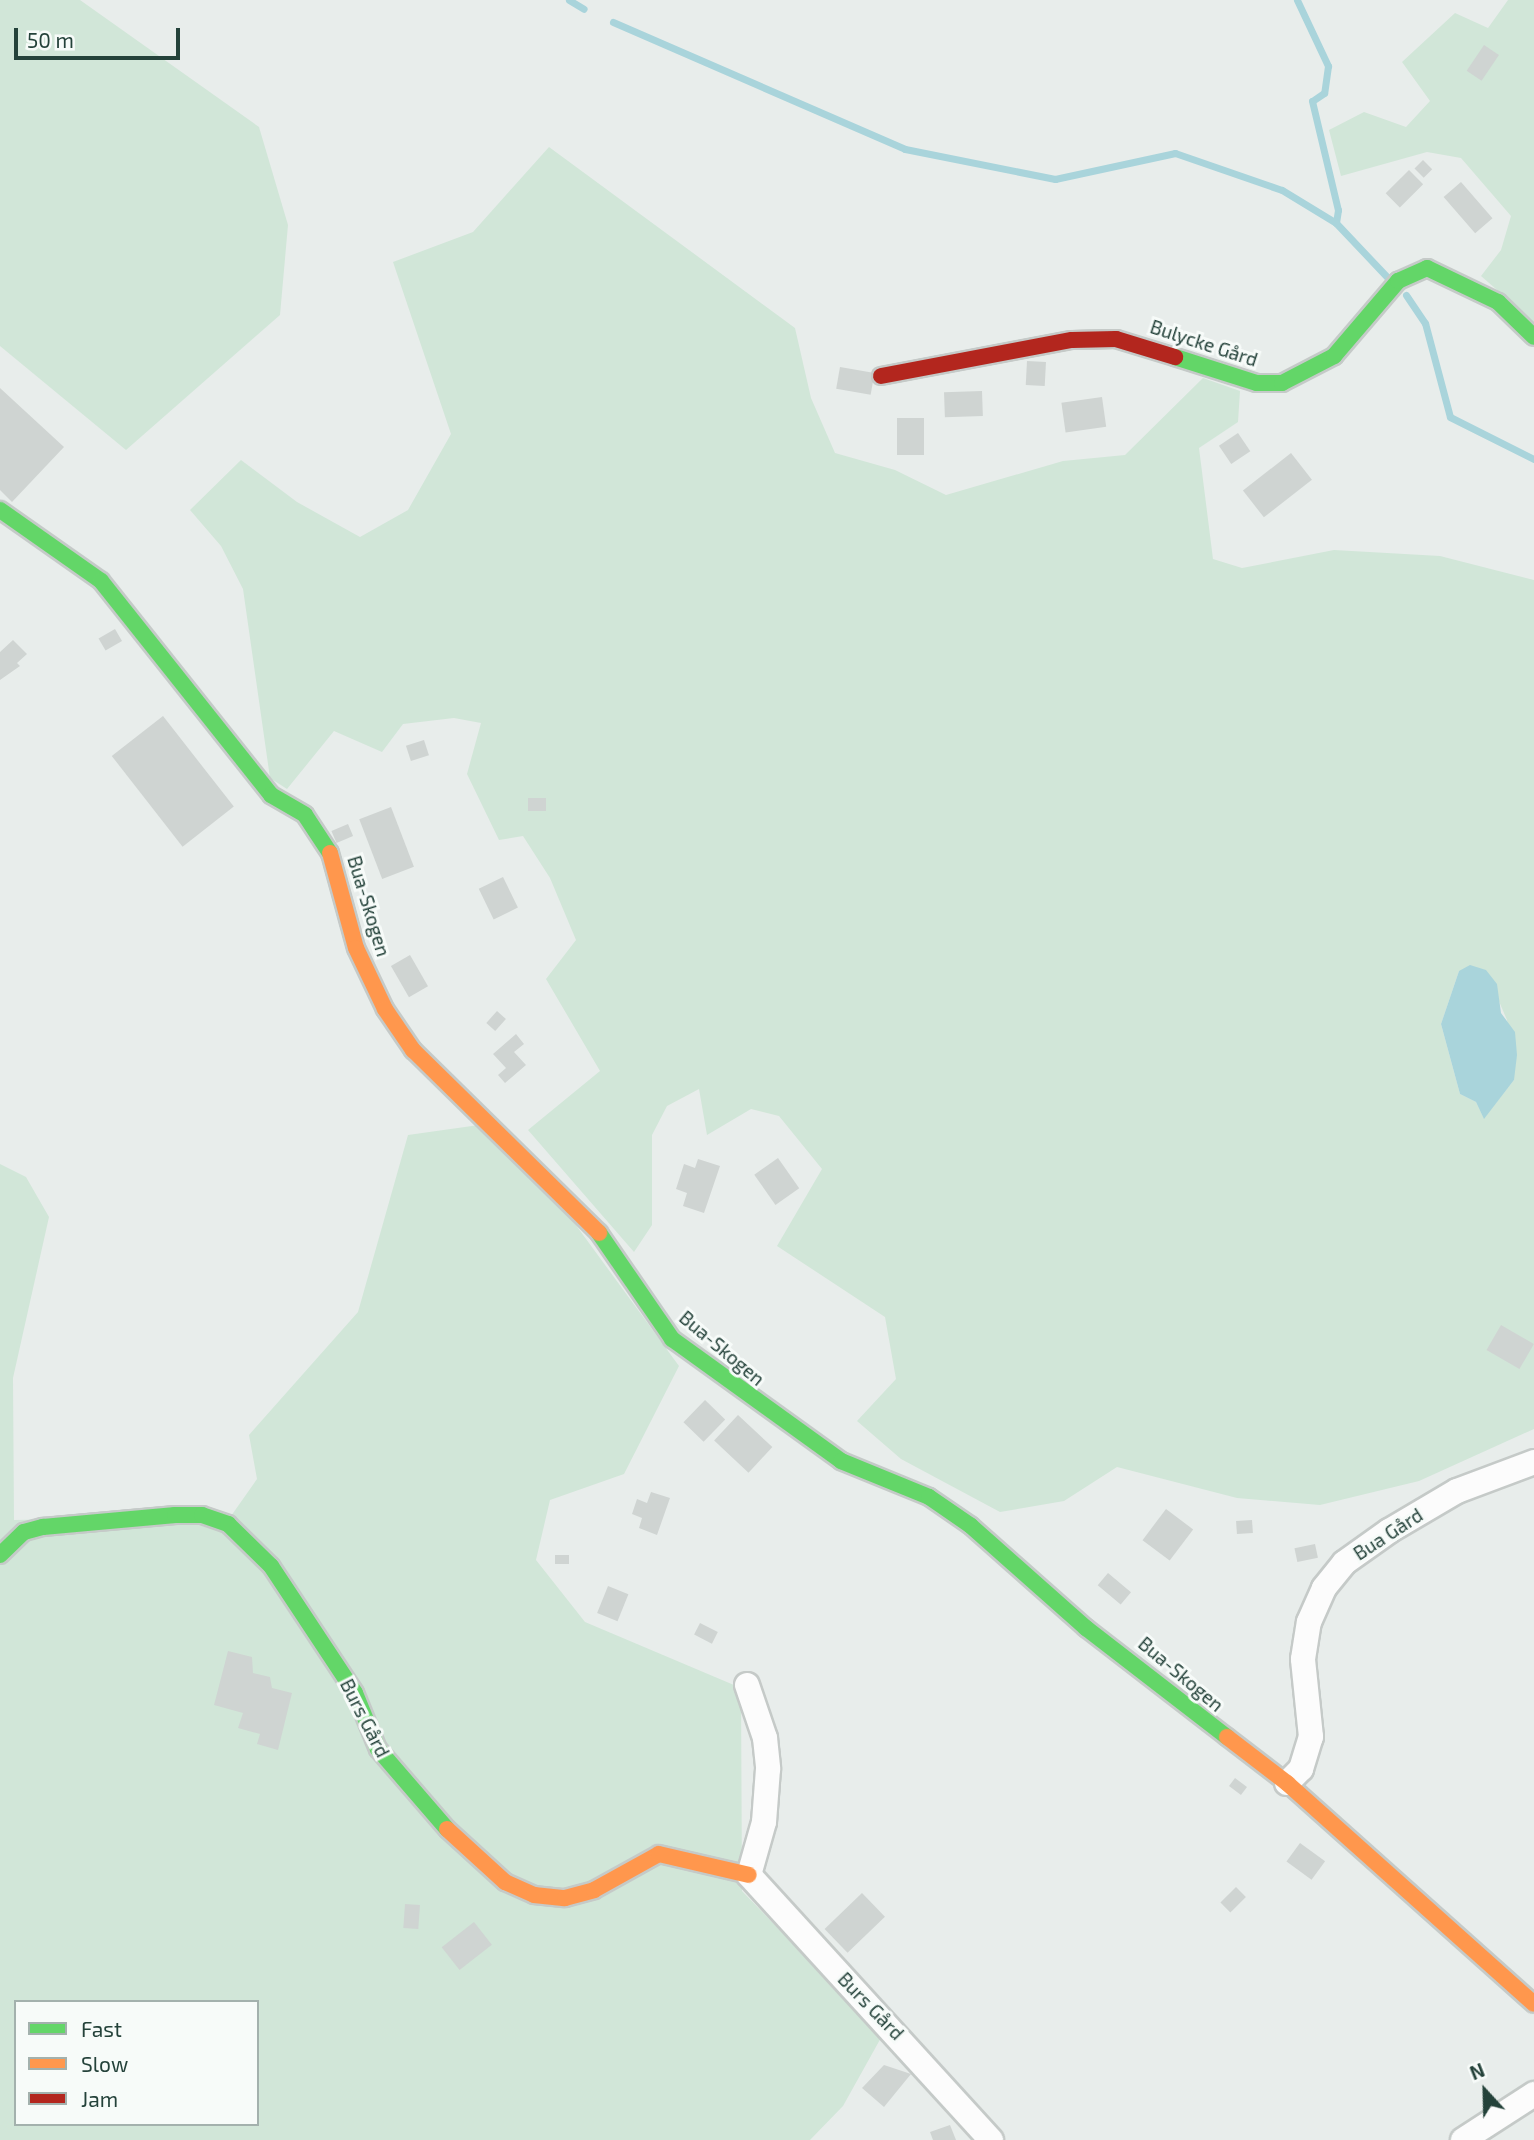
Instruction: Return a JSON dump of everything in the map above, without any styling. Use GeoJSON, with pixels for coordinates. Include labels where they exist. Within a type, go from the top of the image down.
{"type":"FeatureCollection","features":[{"type":"Feature","properties":{"kind":"street","name":"Bulycke Gård"},"geometry":{"type":"LineString","coordinates":[[881,376],[1072,340],[1116,339],[1257,383],[1282,383],[1334,356],[1398,281],[1427,268],[1498,302],[1534,337]]}},
{"type":"Feature","properties":{"kind":"street","name":"Bua-Skogen"},"geometry":{"type":"LineString","coordinates":[[0,510],[101,581],[271,795],[305,815],[329,849],[356,948],[385,1009],[413,1050],[591,1219],[632,1288],[673,1339],[841,1461],[929,1497],[971,1526],[1077,1621],[1287,1783],[1534,2004]]}},
{"type":"Feature","properties":{"kind":"street","name":"Bua Gård"},"geometry":{"type":"LineString","coordinates":[[1287,1783],[1301,1769],[1311,1737],[1303,1659],[1309,1622],[1324,1588],[1344,1563],[1389,1531],[1457,1491],[1534,1462]]}},
{"type":"Feature","properties":{"kind":"street","name":"Burs Gård"},"geometry":{"type":"LineString","coordinates":[[0,1555],[24,1532],[43,1527],[175,1515],[202,1515],[228,1524],[271,1566],[327,1647],[355,1693],[378,1749],[398,1776],[464,1847],[505,1882],[534,1895],[565,1898],[594,1890],[659,1854],[749,1875],[948,2087],[991,2140]]}},
{"type":"Feature","properties":{"kind":"street"},"geometry":{"type":"LineString","coordinates":[[747,1685],[765,1738],[768,1769],[764,1822],[749,1875]]}},
{"type":"Feature","properties":{"kind":"street"},"geometry":{"type":"LineString","coordinates":[[1463,2140],[1534,2094]]}},
{"type":"Feature","properties":{"kind":"green space"},"geometry":{"type":"Polygon","coordinates":[[[0,0],[80,0],[259,127],[288,225],[280,315],[126,450],[0,346],[0,0]]]}},
{"type":"Feature","properties":{"kind":"green space"},"geometry":{"type":"Polygon","coordinates":[[[1508,0],[1534,0],[1534,322],[1481,276],[1501,250],[1511,216],[1461,158],[1427,152],[1341,176],[1329,130],[1364,112],[1406,127],[1430,101],[1402,62],[1455,13],[1488,28],[1508,0]]]}},
{"type":"Feature","properties":{"kind":"green space"},"geometry":{"type":"Polygon","coordinates":[[[549,147],[795,328],[811,398],[835,453],[895,470],[946,495],[1063,461],[1125,455],[1203,378],[1240,391],[1238,422],[1199,448],[1213,559],[1242,568],[1334,550],[1440,556],[1534,580],[1534,1429],[1419,1481],[1320,1505],[1237,1498],[1117,1467],[1064,1501],[1000,1512],[901,1459],[857,1421],[896,1379],[885,1317],[777,1246],[822,1169],[779,1116],[751,1109],[707,1135],[699,1089],[667,1106],[652,1135],[652,1225],[634,1252],[528,1130],[600,1071],[546,979],[576,940],[550,878],[523,836],[499,840],[467,774],[481,723],[454,718],[403,724],[382,752],[334,731],[287,789],[270,778],[243,589],[221,546],[190,510],[241,460],[297,502],[360,537],[408,510],[451,434],[393,262],[473,232],[549,147]],[[1459,971],[1441,1024],[1460,1094],[1476,1102],[1484,1118],[1514,1080],[1507,1020],[1495,992],[1459,971]]]}},
{"type":"Feature","properties":{"kind":"green space"},"geometry":{"type":"Polygon","coordinates":[[[479,1125],[548,1187],[679,1366],[624,1474],[550,1500],[536,1560],[585,1622],[741,1688],[742,1891],[882,2036],[843,2106],[810,2140],[0,2140],[0,1164],[26,1177],[49,1217],[13,1378],[14,1520],[231,1516],[257,1479],[249,1435],[358,1312],[408,1135],[479,1125]]]}},
{"type":"Feature","properties":{"kind":"water"},"geometry":{"type":"Polygon","coordinates":[[[1470,965],[1486,970],[1497,984],[1501,1013],[1515,1032],[1517,1055],[1514,1080],[1484,1119],[1476,1102],[1460,1094],[1441,1024],[1459,971],[1470,965]]]}},
{"type":"Feature","properties":{"kind":"building"},"geometry":{"type":"Polygon","coordinates":[[[1484,45],[1499,55],[1482,81],[1467,71],[1484,45]]]}},
{"type":"Feature","properties":{"kind":"building"},"geometry":{"type":"Polygon","coordinates":[[[1423,160],[1432,169],[1424,178],[1415,168],[1423,160]]]}},
{"type":"Feature","properties":{"kind":"building"},"geometry":{"type":"Polygon","coordinates":[[[1409,170],[1423,184],[1400,207],[1386,193],[1409,170]]]}},
{"type":"Feature","properties":{"kind":"building"},"geometry":{"type":"Polygon","coordinates":[[[1461,182],[1492,218],[1475,233],[1444,197],[1461,182]]]}},
{"type":"Feature","properties":{"kind":"building"},"geometry":{"type":"Polygon","coordinates":[[[1027,361],[1046,362],[1045,386],[1026,385],[1027,361]]]}},
{"type":"Feature","properties":{"kind":"building"},"geometry":{"type":"Polygon","coordinates":[[[840,367],[874,373],[871,395],[836,389],[840,367]]]}},
{"type":"Feature","properties":{"kind":"building"},"geometry":{"type":"Polygon","coordinates":[[[0,388],[64,447],[12,502],[0,490],[0,388]]]}},
{"type":"Feature","properties":{"kind":"building"},"geometry":{"type":"Polygon","coordinates":[[[982,391],[983,416],[945,417],[944,392],[982,391]]]}},
{"type":"Feature","properties":{"kind":"building"},"geometry":{"type":"Polygon","coordinates":[[[1102,397],[1106,427],[1066,432],[1061,403],[1102,397]]]}},
{"type":"Feature","properties":{"kind":"building"},"geometry":{"type":"Polygon","coordinates":[[[897,418],[924,418],[924,455],[897,455],[897,418]]]}},
{"type":"Feature","properties":{"kind":"building"},"geometry":{"type":"Polygon","coordinates":[[[1238,433],[1250,451],[1231,464],[1219,446],[1238,433]]]}},
{"type":"Feature","properties":{"kind":"building"},"geometry":{"type":"Polygon","coordinates":[[[1291,453],[1312,480],[1264,517],[1243,491],[1291,453]]]}},
{"type":"Feature","properties":{"kind":"building"},"geometry":{"type":"Polygon","coordinates":[[[115,629],[122,641],[106,651],[99,638],[115,629]]]}},
{"type":"Feature","properties":{"kind":"building"},"geometry":{"type":"Polygon","coordinates":[[[13,640],[27,654],[17,663],[20,666],[0,680],[0,652],[13,640]]]}},
{"type":"Feature","properties":{"kind":"building"},"geometry":{"type":"Polygon","coordinates":[[[163,716],[234,807],[183,847],[112,756],[163,716]]]}},
{"type":"Feature","properties":{"kind":"building"},"geometry":{"type":"Polygon","coordinates":[[[424,740],[429,755],[411,761],[406,746],[424,740]]]}},
{"type":"Feature","properties":{"kind":"building"},"geometry":{"type":"Polygon","coordinates":[[[528,798],[546,798],[546,811],[528,811],[528,798]]]}},
{"type":"Feature","properties":{"kind":"building"},"geometry":{"type":"Polygon","coordinates":[[[391,807],[414,867],[382,879],[359,819],[391,807]]]}},
{"type":"Feature","properties":{"kind":"building"},"geometry":{"type":"Polygon","coordinates":[[[348,824],[353,836],[337,843],[331,831],[348,824]]]}},
{"type":"Feature","properties":{"kind":"building"},"geometry":{"type":"Polygon","coordinates":[[[503,877],[518,908],[494,919],[479,889],[503,877]]]}},
{"type":"Feature","properties":{"kind":"building"},"geometry":{"type":"Polygon","coordinates":[[[410,955],[428,986],[409,997],[391,966],[410,955]]]}},
{"type":"Feature","properties":{"kind":"building"},"geometry":{"type":"Polygon","coordinates":[[[497,1011],[506,1019],[495,1031],[486,1023],[497,1011]]]}},
{"type":"Feature","properties":{"kind":"building"},"geometry":{"type":"Polygon","coordinates":[[[516,1034],[524,1044],[514,1052],[526,1065],[505,1083],[498,1075],[506,1068],[493,1054],[516,1034]]]}},
{"type":"Feature","properties":{"kind":"building"},"geometry":{"type":"Polygon","coordinates":[[[778,1158],[799,1188],[775,1205],[754,1175],[778,1158]]]}},
{"type":"Feature","properties":{"kind":"building"},"geometry":{"type":"Polygon","coordinates":[[[698,1159],[720,1166],[704,1213],[683,1206],[687,1193],[676,1189],[684,1164],[695,1168],[698,1159]]]}},
{"type":"Feature","properties":{"kind":"building"},"geometry":{"type":"Polygon","coordinates":[[[1501,1325],[1534,1344],[1519,1369],[1486,1350],[1501,1325]]]}},
{"type":"Feature","properties":{"kind":"building"},"geometry":{"type":"Polygon","coordinates":[[[705,1400],[725,1419],[704,1442],[683,1422],[705,1400]]]}},
{"type":"Feature","properties":{"kind":"building"},"geometry":{"type":"Polygon","coordinates":[[[738,1415],[772,1447],[749,1473],[714,1441],[738,1415]]]}},
{"type":"Feature","properties":{"kind":"building"},"geometry":{"type":"Polygon","coordinates":[[[651,1492],[670,1498],[657,1535],[639,1528],[642,1518],[632,1514],[637,1499],[647,1503],[651,1492]]]}},
{"type":"Feature","properties":{"kind":"building"},"geometry":{"type":"Polygon","coordinates":[[[1166,1509],[1193,1529],[1170,1561],[1143,1540],[1166,1509]]]}},
{"type":"Feature","properties":{"kind":"building"},"geometry":{"type":"Polygon","coordinates":[[[1252,1520],[1253,1533],[1237,1534],[1236,1521],[1252,1520]]]}},
{"type":"Feature","properties":{"kind":"building"},"geometry":{"type":"Polygon","coordinates":[[[1315,1544],[1318,1558],[1297,1562],[1294,1548],[1315,1544]]]}},
{"type":"Feature","properties":{"kind":"building"},"geometry":{"type":"Polygon","coordinates":[[[555,1555],[569,1555],[569,1564],[555,1564],[555,1555]]]}},
{"type":"Feature","properties":{"kind":"building"},"geometry":{"type":"Polygon","coordinates":[[[1108,1573],[1131,1592],[1121,1605],[1098,1585],[1108,1573]]]}},
{"type":"Feature","properties":{"kind":"building"},"geometry":{"type":"Polygon","coordinates":[[[608,1586],[628,1594],[618,1621],[597,1613],[608,1586]]]}},
{"type":"Feature","properties":{"kind":"building"},"geometry":{"type":"Polygon","coordinates":[[[700,1623],[718,1632],[712,1644],[694,1635],[700,1623]]]}},
{"type":"Feature","properties":{"kind":"building"},"geometry":{"type":"Polygon","coordinates":[[[228,1651],[252,1657],[253,1673],[270,1677],[272,1688],[292,1693],[278,1750],[257,1744],[260,1734],[238,1728],[243,1713],[214,1705],[228,1651]]]}},
{"type":"Feature","properties":{"kind":"building"},"geometry":{"type":"Polygon","coordinates":[[[1235,1778],[1247,1787],[1241,1795],[1229,1786],[1235,1778]]]}},
{"type":"Feature","properties":{"kind":"building"},"geometry":{"type":"Polygon","coordinates":[[[1300,1843],[1325,1861],[1312,1880],[1286,1862],[1300,1843]]]}},
{"type":"Feature","properties":{"kind":"building"},"geometry":{"type":"Polygon","coordinates":[[[1236,1887],[1246,1897],[1230,1912],[1220,1903],[1236,1887]]]}},
{"type":"Feature","properties":{"kind":"building"},"geometry":{"type":"Polygon","coordinates":[[[862,1893],[885,1917],[848,1953],[825,1929],[862,1893]]]}},
{"type":"Feature","properties":{"kind":"building"},"geometry":{"type":"Polygon","coordinates":[[[405,1904],[420,1905],[418,1929],[403,1928],[405,1904]]]}},
{"type":"Feature","properties":{"kind":"building"},"geometry":{"type":"Polygon","coordinates":[[[474,1922],[492,1945],[460,1970],[442,1947],[474,1922]]]}},
{"type":"Feature","properties":{"kind":"building"},"geometry":{"type":"Polygon","coordinates":[[[884,2065],[911,2074],[884,2107],[862,2088],[884,2065]]]}},
{"type":"Feature","properties":{"kind":"building"},"geometry":{"type":"Polygon","coordinates":[[[950,2125],[956,2140],[933,2140],[930,2132],[950,2125]]]}},
{"type":"Feature","properties":{"kind":"waterway"},"geometry":{"type":"LineString","coordinates":[[569,0],[584,9]]}},
{"type":"Feature","properties":{"kind":"waterway"},"geometry":{"type":"LineString","coordinates":[[1297,0],[1328,66],[1324,93],[1312,101],[1338,210],[1336,223],[1387,277]]}},
{"type":"Feature","properties":{"kind":"waterway"},"geometry":{"type":"LineString","coordinates":[[613,22],[905,149],[1055,179],[1175,153],[1282,190],[1336,223]]}},
{"type":"Feature","properties":{"kind":"waterway"},"geometry":{"type":"LineString","coordinates":[[1406,295],[1425,323],[1450,417],[1534,459]]}},
{"type":"Feature","properties":{"kind":"traffic: fast"},"geometry":{"type":"LineString","coordinates":[[1175,357],[1257,383],[1282,383],[1334,356],[1398,281],[1427,268],[1498,302],[1534,337]]}},
{"type":"Feature","properties":{"kind":"traffic: fast"},"geometry":{"type":"LineString","coordinates":[[0,510],[101,581],[271,795],[305,815],[330,853]]}},
{"type":"Feature","properties":{"kind":"traffic: fast"},"geometry":{"type":"LineString","coordinates":[[599,1233],[672,1339],[841,1461],[929,1497],[971,1526],[1086,1628],[1227,1737]]}},
{"type":"Feature","properties":{"kind":"traffic: fast"},"geometry":{"type":"LineString","coordinates":[[0,1555],[24,1532],[43,1527],[175,1515],[202,1515],[228,1524],[271,1566],[355,1693],[378,1749],[447,1829]]}},
{"type":"Feature","properties":{"kind":"traffic: slow"},"geometry":{"type":"LineString","coordinates":[[330,853],[356,948],[385,1009],[413,1050],[599,1233]]}},
{"type":"Feature","properties":{"kind":"traffic: slow"},"geometry":{"type":"LineString","coordinates":[[1227,1737],[1287,1783],[1534,2004]]}},
{"type":"Feature","properties":{"kind":"traffic: slow"},"geometry":{"type":"LineString","coordinates":[[447,1829],[505,1882],[534,1895],[565,1898],[594,1890],[659,1854],[749,1875]]}},
{"type":"Feature","properties":{"kind":"traffic: jam"},"geometry":{"type":"LineString","coordinates":[[881,376],[1072,340],[1116,339],[1175,357]]}}]}
